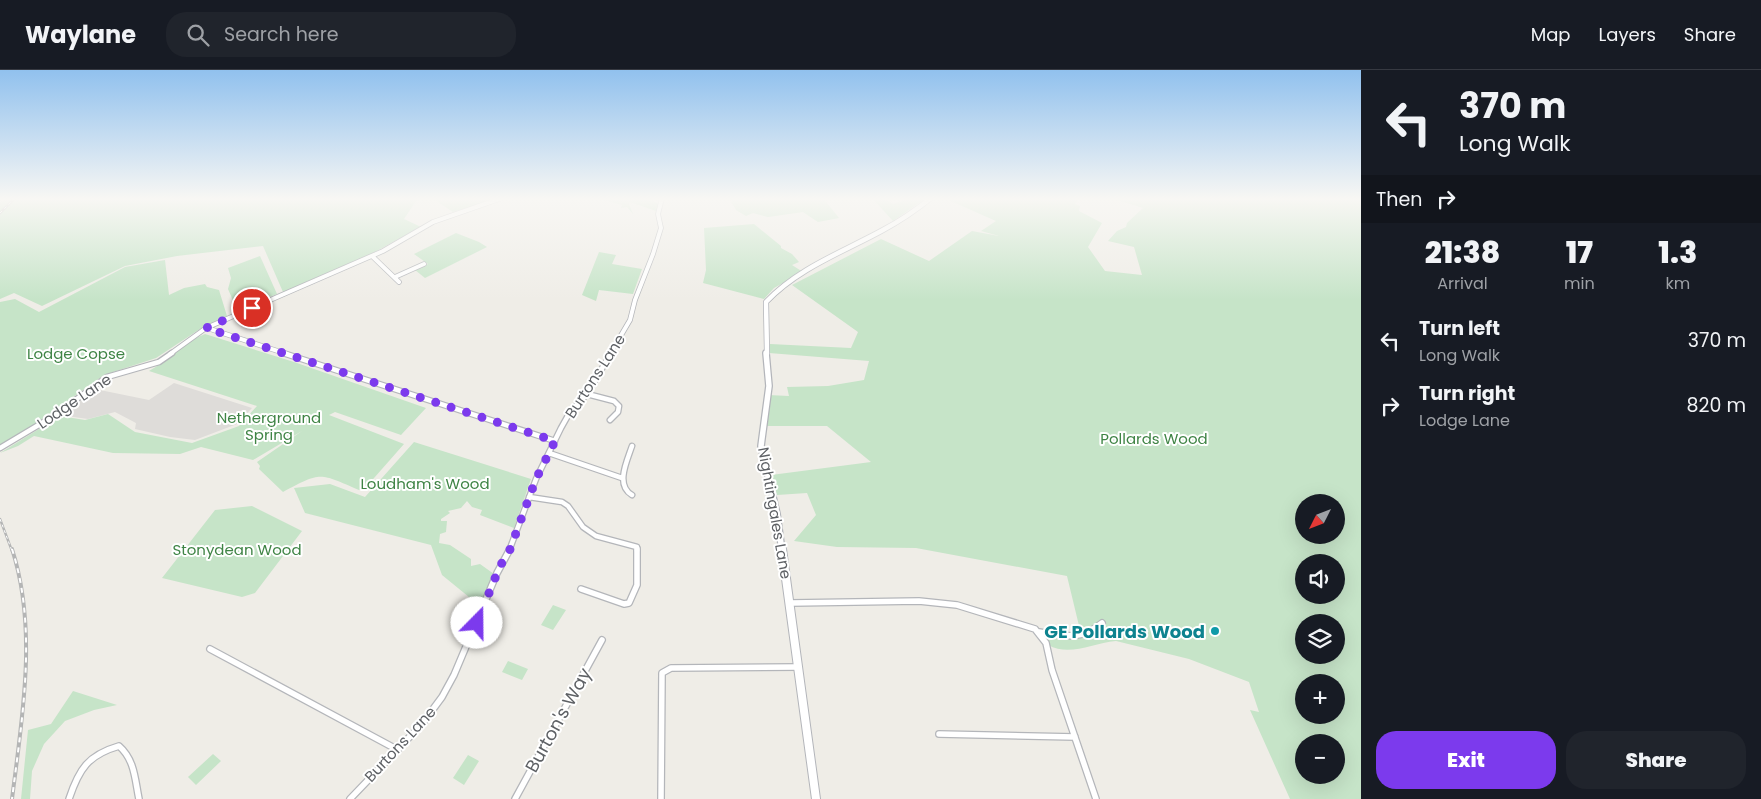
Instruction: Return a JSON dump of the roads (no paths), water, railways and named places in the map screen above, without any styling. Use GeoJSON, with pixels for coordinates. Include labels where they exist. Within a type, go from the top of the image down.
{"type":"FeatureCollection","features":[{"type":"Feature","properties":{"kind":"main road","name":"Nightingales Lane"},"geometry":{"type":"LineString","coordinates":[[816,799],[791,603],[777,514],[761,446],[769,386],[766,346],[766,302],[779,288],[834,253],[879,232]]}},
{"type":"Feature","properties":{"kind":"street","name":"Lodge Lane"},"geometry":{"type":"LineString","coordinates":[[0,448],[52,416],[107,377],[159,362],[206,328],[372,256],[415,232]]}},
{"type":"Feature","properties":{"kind":"street","name":"Burtons Lane"},"geometry":{"type":"LineString","coordinates":[[350,799],[422,724],[442,697],[454,675],[497,573],[509,552],[529,497],[549,453],[570,412],[587,394],[630,320],[635,300],[660,232]]}},
{"type":"Feature","properties":{"kind":"street"},"geometry":{"type":"LineString","coordinates":[[372,256],[399,282]]}},
{"type":"Feature","properties":{"kind":"street"},"geometry":{"type":"LineString","coordinates":[[395,278],[424,264]]}},
{"type":"Feature","properties":{"kind":"street"},"geometry":{"type":"LineString","coordinates":[[206,328],[555,441]]}},
{"type":"Feature","properties":{"kind":"street"},"geometry":{"type":"LineString","coordinates":[[587,394],[614,401],[619,406],[618,412],[610,420]]}},
{"type":"Feature","properties":{"kind":"street"},"geometry":{"type":"LineString","coordinates":[[632,446],[622,478],[627,492],[632,495]]}},
{"type":"Feature","properties":{"kind":"street"},"geometry":{"type":"LineString","coordinates":[[549,453],[622,478]]}},
{"type":"Feature","properties":{"kind":"street"},"geometry":{"type":"LineString","coordinates":[[529,497],[562,502],[568,506],[583,527],[596,536],[639,545],[637,585],[629,602],[624,604],[581,588]]}},
{"type":"Feature","properties":{"kind":"street"},"geometry":{"type":"LineString","coordinates":[[791,603],[929,602],[958,605],[1002,618],[1038,632],[1076,638],[1092,632],[1102,623]]}},
{"type":"Feature","properties":{"kind":"street"},"geometry":{"type":"LineString","coordinates":[[1038,632],[1046,643],[1052,670],[1096,799]]}},
{"type":"Feature","properties":{"kind":"street","name":"Burton's Way"},"geometry":{"type":"LineString","coordinates":[[515,799],[602,640]]}},
{"type":"Feature","properties":{"kind":"street"},"geometry":{"type":"LineString","coordinates":[[210,649],[398,750]]}},
{"type":"Feature","properties":{"kind":"street"},"geometry":{"type":"LineString","coordinates":[[661,799],[662,673],[671,668],[800,667]]}},
{"type":"Feature","properties":{"kind":"street"},"geometry":{"type":"LineString","coordinates":[[940,734],[1074,737]]}},
{"type":"Feature","properties":{"kind":"street"},"geometry":{"type":"LineString","coordinates":[[69,799],[81,766],[93,756],[106,749],[119,746],[126,751],[132,763],[139,799]]}},
{"type":"Feature","properties":{"kind":"railway"},"geometry":{"type":"LineString","coordinates":[[0,519],[12,551]]}},
{"type":"Feature","properties":{"kind":"railway"},"geometry":{"type":"LineString","coordinates":[[12,549],[20,579],[26,642],[26,674],[12,799]]}},
{"type":"Feature","properties":{"kind":"place","name":"GE Pollards Wood"},"geometry":{"type":"Point","coordinates":[1215,631]}},
{"type":"Feature","properties":{"kind":"park label","name":"Lodge Copse"},"geometry":{"type":"Point","coordinates":[76,353]}},
{"type":"Feature","properties":{"kind":"park label","name":"Netherground Spring"},"geometry":{"type":"Point","coordinates":[269,426]}},
{"type":"Feature","properties":{"kind":"park label","name":"Pollards Wood"},"geometry":{"type":"Point","coordinates":[1154,438]}},
{"type":"Feature","properties":{"kind":"park label","name":"Loudham's Wood"},"geometry":{"type":"Point","coordinates":[425,483]}},
{"type":"Feature","properties":{"kind":"park label","name":"Stonydean Wood"},"geometry":{"type":"Point","coordinates":[237,549]}}]}
